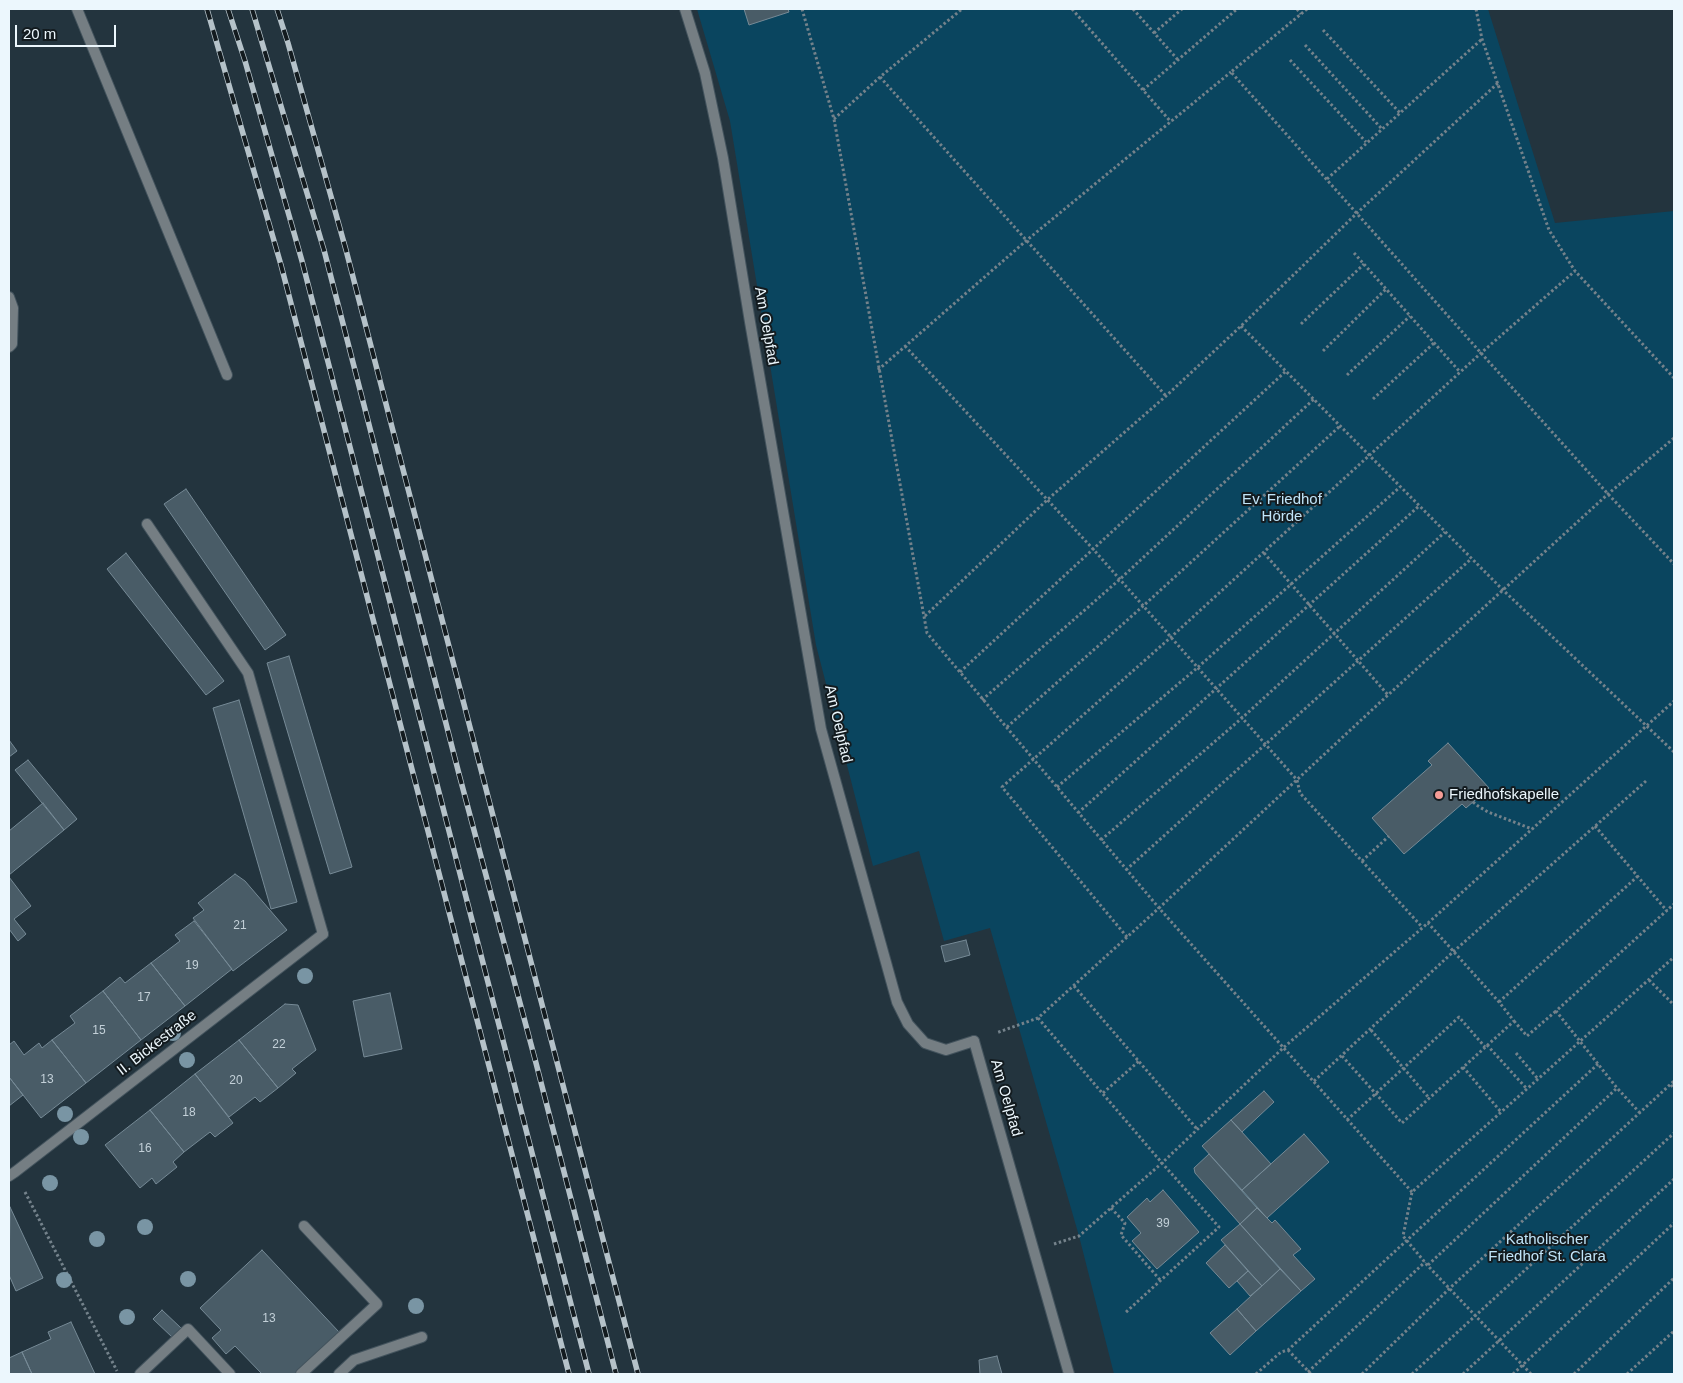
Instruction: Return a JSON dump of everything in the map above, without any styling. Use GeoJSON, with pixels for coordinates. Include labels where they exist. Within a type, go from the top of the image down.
{"type":"FeatureCollection","features":[{"type":"Feature","properties":{"kind":"street"},"geometry":{"type":"LineString","coordinates":[[77,9],[227,375]]}},
{"type":"Feature","properties":{"kind":"street","name":"Am Oelpfad"},"geometry":{"type":"LineString","coordinates":[[685,9],[705,73],[723,158],[821,729],[897,1002],[908,1024],[925,1043],[946,1050],[974,1041],[1069,1374]]}},
{"type":"Feature","properties":{"kind":"street"},"geometry":{"type":"LineString","coordinates":[[9,297],[13,308],[12,344],[9,347]]}},
{"type":"Feature","properties":{"kind":"street","name":"II. Bickestraße"},"geometry":{"type":"LineString","coordinates":[[12,1174],[323,934],[248,673],[147,524]]}},
{"type":"Feature","properties":{"kind":"street"},"geometry":{"type":"LineString","coordinates":[[301,1374],[376,1304],[304,1226]]}},
{"type":"Feature","properties":{"kind":"street"},"geometry":{"type":"LineString","coordinates":[[140,1374],[188,1329],[230,1374]]}},
{"type":"Feature","properties":{"kind":"street"},"geometry":{"type":"LineString","coordinates":[[339,1374],[354,1360],[422,1337]]}},
{"type":"Feature","properties":{"kind":"path"},"geometry":{"type":"LineString","coordinates":[[802,9],[834,119],[927,633],[1126,870],[1412,1192]]}},
{"type":"Feature","properties":{"kind":"path"},"geometry":{"type":"LineString","coordinates":[[834,119],[880,77],[962,9]]}},
{"type":"Feature","properties":{"kind":"path"},"geometry":{"type":"LineString","coordinates":[[1072,9],[1171,122]]}},
{"type":"Feature","properties":{"kind":"path"},"geometry":{"type":"LineString","coordinates":[[1133,9],[1178,60]]}},
{"type":"Feature","properties":{"kind":"path"},"geometry":{"type":"LineString","coordinates":[[1154,33],[1182,9]]}},
{"type":"Feature","properties":{"kind":"path"},"geometry":{"type":"LineString","coordinates":[[1144,90],[1237,9]]}},
{"type":"Feature","properties":{"kind":"path"},"geometry":{"type":"LineString","coordinates":[[1297,9],[1301,14]]}},
{"type":"Feature","properties":{"kind":"path"},"geometry":{"type":"LineString","coordinates":[[878,370],[1027,240],[1307,9]]}},
{"type":"Feature","properties":{"kind":"path"},"geometry":{"type":"LineString","coordinates":[[1476,9],[1482,38],[1549,230],[1575,271],[1674,378]]}},
{"type":"Feature","properties":{"kind":"path"},"geometry":{"type":"LineString","coordinates":[[1323,30],[1400,113]]}},
{"type":"Feature","properties":{"kind":"path"},"geometry":{"type":"LineString","coordinates":[[1327,179],[1482,38]]}},
{"type":"Feature","properties":{"kind":"path"},"geometry":{"type":"LineString","coordinates":[[1305,45],[1382,128]]}},
{"type":"Feature","properties":{"kind":"path"},"geometry":{"type":"LineString","coordinates":[[1290,60],[1366,142]]}},
{"type":"Feature","properties":{"kind":"path"},"geometry":{"type":"LineString","coordinates":[[1231,72],[1481,354],[1674,564]]}},
{"type":"Feature","properties":{"kind":"path"},"geometry":{"type":"LineString","coordinates":[[880,77],[1166,396]]}},
{"type":"Feature","properties":{"kind":"path"},"geometry":{"type":"LineString","coordinates":[[925,616],[1048,500],[1166,396],[1357,213],[1498,83]]}},
{"type":"Feature","properties":{"kind":"path"},"geometry":{"type":"LineString","coordinates":[[1354,253],[1460,372]]}},
{"type":"Feature","properties":{"kind":"path"},"geometry":{"type":"LineString","coordinates":[[1301,324],[1364,264]]}},
{"type":"Feature","properties":{"kind":"path"},"geometry":{"type":"LineString","coordinates":[[1127,937],[1002,787],[1264,553],[1460,372],[1575,271]]}},
{"type":"Feature","properties":{"kind":"path"},"geometry":{"type":"LineString","coordinates":[[1323,350],[1386,289]]}},
{"type":"Feature","properties":{"kind":"path"},"geometry":{"type":"LineString","coordinates":[[1347,375],[1410,316]]}},
{"type":"Feature","properties":{"kind":"path"},"geometry":{"type":"LineString","coordinates":[[1241,326],[1503,590],[1674,752]]}},
{"type":"Feature","properties":{"kind":"path"},"geometry":{"type":"LineString","coordinates":[[1373,399],[1434,343]]}},
{"type":"Feature","properties":{"kind":"path"},"geometry":{"type":"LineString","coordinates":[[905,346],[1093,550],[1296,780],[1300,793],[1422,927]]}},
{"type":"Feature","properties":{"kind":"path"},"geometry":{"type":"LineString","coordinates":[[960,672],[1286,371]]}},
{"type":"Feature","properties":{"kind":"path"},"geometry":{"type":"LineString","coordinates":[[982,700],[1118,580],[1314,399]]}},
{"type":"Feature","properties":{"kind":"path"},"geometry":{"type":"LineString","coordinates":[[1007,727],[1341,426]]}},
{"type":"Feature","properties":{"kind":"path"},"geometry":{"type":"LineString","coordinates":[[1018,1025],[1038,1018],[1074,986],[1608,494],[1674,438]]}},
{"type":"Feature","properties":{"kind":"path"},"geometry":{"type":"LineString","coordinates":[[1057,787],[1197,668],[1400,487]]}},
{"type":"Feature","properties":{"kind":"path"},"geometry":{"type":"LineString","coordinates":[[1078,813],[1419,506]]}},
{"type":"Feature","properties":{"kind":"path"},"geometry":{"type":"LineString","coordinates":[[1101,840],[1242,718],[1445,532]]}},
{"type":"Feature","properties":{"kind":"path"},"geometry":{"type":"LineString","coordinates":[[1264,553],[1388,695]]}},
{"type":"Feature","properties":{"kind":"path"},"geometry":{"type":"LineString","coordinates":[[1126,870],[1471,558]]}},
{"type":"Feature","properties":{"kind":"path"},"geometry":{"type":"LineString","coordinates":[[1065,1240],[1079,1236],[1162,1163],[1283,1048],[1428,923],[1674,701]]}},
{"type":"Feature","properties":{"kind":"path"},"geometry":{"type":"LineString","coordinates":[[1314,1081],[1453,952],[1646,781]]}},
{"type":"Feature","properties":{"kind":"path"},"geometry":{"type":"LineString","coordinates":[[1473,802],[1488,812],[1532,829]]}},
{"type":"Feature","properties":{"kind":"path"},"geometry":{"type":"LineString","coordinates":[[1595,826],[1667,911]]}},
{"type":"Feature","properties":{"kind":"path"},"geometry":{"type":"LineString","coordinates":[[1362,861],[1388,836]]}},
{"type":"Feature","properties":{"kind":"path"},"geometry":{"type":"LineString","coordinates":[[1499,1002],[1638,876]]}},
{"type":"Feature","properties":{"kind":"path"},"geometry":{"type":"LineString","coordinates":[[1428,923],[1527,1036],[1674,904]]}},
{"type":"Feature","properties":{"kind":"path"},"geometry":{"type":"LineString","coordinates":[[1531,1374],[1406,1241],[1403,1236],[1412,1192],[1674,957]]}},
{"type":"Feature","properties":{"kind":"path"},"geometry":{"type":"LineString","coordinates":[[1649,980],[1674,1005]]}},
{"type":"Feature","properties":{"kind":"path"},"geometry":{"type":"LineString","coordinates":[[1074,986],[1197,1129]]}},
{"type":"Feature","properties":{"kind":"path"},"geometry":{"type":"LineString","coordinates":[[1556,1011],[1617,1088],[1640,1113]]}},
{"type":"Feature","properties":{"kind":"path"},"geometry":{"type":"LineString","coordinates":[[1347,1120],[1459,1017],[1527,1089]]}},
{"type":"Feature","properties":{"kind":"path"},"geometry":{"type":"LineString","coordinates":[[1038,1018],[1219,1227],[1125,1313]]}},
{"type":"Feature","properties":{"kind":"path"},"geometry":{"type":"LineString","coordinates":[[1342,1056],[1402,1123],[1514,1022]]}},
{"type":"Feature","properties":{"kind":"path"},"geometry":{"type":"LineString","coordinates":[[1371,1030],[1429,1098]]}},
{"type":"Feature","properties":{"kind":"path"},"geometry":{"type":"LineString","coordinates":[[1516,1053],[1538,1079]]}},
{"type":"Feature","properties":{"kind":"path"},"geometry":{"type":"LineString","coordinates":[[1103,1093],[1139,1060]]}},
{"type":"Feature","properties":{"kind":"path"},"geometry":{"type":"LineString","coordinates":[[1258,1373],[1280,1352],[1288,1350],[1598,1064]]}},
{"type":"Feature","properties":{"kind":"path"},"geometry":{"type":"LineString","coordinates":[[1463,1067],[1501,1112]]}},
{"type":"Feature","properties":{"kind":"path"},"geometry":{"type":"LineString","coordinates":[[1362,1374],[1450,1288],[1674,1082]]}},
{"type":"Feature","properties":{"kind":"path"},"geometry":{"type":"LineString","coordinates":[[1671,1085],[1674,1088]]}},
{"type":"Feature","properties":{"kind":"path"},"geometry":{"type":"LineString","coordinates":[[1288,1350],[1310,1373],[1617,1088]]}},
{"type":"Feature","properties":{"kind":"path"},"geometry":{"type":"LineString","coordinates":[[1412,1374],[1674,1133]]}},
{"type":"Feature","properties":{"kind":"path"},"geometry":{"type":"LineString","coordinates":[[12,1174],[118,1374]]}},
{"type":"Feature","properties":{"kind":"path"},"geometry":{"type":"LineString","coordinates":[[1464,1374],[1674,1179]]}},
{"type":"Feature","properties":{"kind":"path"},"geometry":{"type":"LineString","coordinates":[[1111,1208],[1125,1223],[1121,1235],[1161,1281]]}},
{"type":"Feature","properties":{"kind":"path"},"geometry":{"type":"LineString","coordinates":[[1513,1374],[1674,1224]]}},
{"type":"Feature","properties":{"kind":"path"},"geometry":{"type":"LineString","coordinates":[[1574,1374],[1674,1278]]}},
{"type":"Feature","properties":{"kind":"path"},"geometry":{"type":"LineString","coordinates":[[1627,1374],[1674,1331]]}},
{"type":"Feature","properties":{"kind":"green space","name":"Ev. Friedhof Hörde"},"geometry":{"type":"Polygon","coordinates":[[[697,9],[1488,9],[1555,223],[1674,211],[1674,1374],[1114,1374],[1079,1236],[990,928],[944,941],[919,851],[873,866],[816,645],[730,121],[697,9]]]}},
{"type":"Feature","properties":{"kind":"building"},"geometry":{"type":"Polygon","coordinates":[[[744,9],[788,9],[789,12],[749,25],[744,9]]]}},
{"type":"Feature","properties":{"kind":"building"},"geometry":{"type":"Polygon","coordinates":[[[186,489],[286,635],[265,650],[164,504],[186,489]]]}},
{"type":"Feature","properties":{"kind":"building"},"geometry":{"type":"Polygon","coordinates":[[[126,553],[224,681],[206,695],[107,569],[126,553]]]}},
{"type":"Feature","properties":{"kind":"building"},"geometry":{"type":"Polygon","coordinates":[[[289,656],[352,867],[330,874],[267,663],[289,656]]]}},
{"type":"Feature","properties":{"kind":"building"},"geometry":{"type":"Polygon","coordinates":[[[239,700],[297,902],[271,909],[213,708],[239,700]]]}},
{"type":"Feature","properties":{"kind":"building"},"geometry":{"type":"Polygon","coordinates":[[[9,740],[17,751],[9,757],[9,740]]]}},
{"type":"Feature","properties":{"kind":"building","name":"Friedhofskapelle"},"geometry":{"type":"Polygon","coordinates":[[[1448,743],[1489,788],[1466,808],[1462,804],[1404,854],[1372,818],[1432,765],[1428,761],[1448,743]]]}},
{"type":"Feature","properties":{"kind":"building"},"geometry":{"type":"Polygon","coordinates":[[[28,760],[77,819],[64,830],[15,770],[28,760]]]}},
{"type":"Feature","properties":{"kind":"building"},"geometry":{"type":"Polygon","coordinates":[[[43,803],[64,830],[9,875],[9,831],[43,803]]]}},
{"type":"Feature","properties":{"kind":"building"},"geometry":{"type":"Polygon","coordinates":[[[235,874],[245,881],[287,930],[233,971],[193,918],[204,910],[198,903],[235,874]]]}},
{"type":"Feature","properties":{"kind":"building"},"geometry":{"type":"Polygon","coordinates":[[[9,877],[31,906],[14,919],[26,934],[18,941],[9,929],[9,877]]]}},
{"type":"Feature","properties":{"kind":"building"},"geometry":{"type":"Polygon","coordinates":[[[194,921],[232,969],[185,1006],[151,963],[180,941],[175,935],[194,921]]]}},
{"type":"Feature","properties":{"kind":"building"},"geometry":{"type":"Polygon","coordinates":[[[966,940],[970,955],[945,962],[941,946],[966,940]]]}},
{"type":"Feature","properties":{"kind":"building"},"geometry":{"type":"Polygon","coordinates":[[[151,963],[185,1006],[141,1040],[103,991],[120,977],[125,983],[151,963]]]}},
{"type":"Feature","properties":{"kind":"building"},"geometry":{"type":"Polygon","coordinates":[[[103,991],[141,1040],[86,1083],[52,1040],[75,1023],[70,1016],[103,991]]]}},
{"type":"Feature","properties":{"kind":"building"},"geometry":{"type":"Polygon","coordinates":[[[390,993],[402,1049],[364,1057],[353,1001],[390,993]]]}},
{"type":"Feature","properties":{"kind":"building"},"geometry":{"type":"Polygon","coordinates":[[[285,1004],[298,1005],[316,1050],[292,1069],[296,1073],[278,1088],[239,1040],[285,1004]]]}},
{"type":"Feature","properties":{"kind":"building"},"geometry":{"type":"Polygon","coordinates":[[[52,1040],[86,1083],[41,1118],[9,1077],[9,1045],[14,1041],[24,1055],[39,1043],[42,1048],[52,1040]]]}},
{"type":"Feature","properties":{"kind":"building"},"geometry":{"type":"Polygon","coordinates":[[[239,1040],[278,1088],[260,1102],[255,1097],[229,1117],[195,1074],[239,1040]]]}},
{"type":"Feature","properties":{"kind":"building"},"geometry":{"type":"Polygon","coordinates":[[[195,1074],[233,1123],[215,1137],[210,1132],[184,1152],[150,1110],[195,1074]]]}},
{"type":"Feature","properties":{"kind":"building"},"geometry":{"type":"Polygon","coordinates":[[[9,1077],[23,1095],[9,1106],[9,1077]]]}},
{"type":"Feature","properties":{"kind":"building"},"geometry":{"type":"Polygon","coordinates":[[[1264,1091],[1274,1102],[1242,1132],[1231,1120],[1264,1091]]]}},
{"type":"Feature","properties":{"kind":"building"},"geometry":{"type":"Polygon","coordinates":[[[150,1110],[184,1152],[173,1162],[177,1167],[156,1184],[152,1178],[140,1188],[105,1145],[150,1110]]]}},
{"type":"Feature","properties":{"kind":"building"},"geometry":{"type":"Polygon","coordinates":[[[1231,1120],[1271,1164],[1242,1190],[1202,1146],[1231,1120]]]}},
{"type":"Feature","properties":{"kind":"building"},"geometry":{"type":"Polygon","coordinates":[[[1304,1134],[1329,1162],[1267,1218],[1242,1190],[1304,1134]]]}},
{"type":"Feature","properties":{"kind":"building"},"geometry":{"type":"Polygon","coordinates":[[[1209,1154],[1257,1208],[1240,1224],[1195,1173],[1194,1168],[1209,1154]]]}},
{"type":"Feature","properties":{"kind":"building"},"geometry":{"type":"Polygon","coordinates":[[[1163,1190],[1199,1232],[1157,1269],[1132,1241],[1141,1233],[1127,1217],[1147,1198],[1150,1202],[1163,1190]]]}},
{"type":"Feature","properties":{"kind":"building"},"geometry":{"type":"Polygon","coordinates":[[[10,1207],[43,1278],[16,1291],[9,1275],[10,1207]]]}},
{"type":"Feature","properties":{"kind":"building"},"geometry":{"type":"Polygon","coordinates":[[[1257,1208],[1272,1223],[1275,1220],[1301,1249],[1293,1255],[1315,1279],[1301,1291],[1240,1224],[1257,1208]]]}},
{"type":"Feature","properties":{"kind":"building"},"geometry":{"type":"Polygon","coordinates":[[[1240,1224],[1280,1269],[1262,1286],[1221,1240],[1240,1224]]]}},
{"type":"Feature","properties":{"kind":"building"},"geometry":{"type":"Polygon","coordinates":[[[1225,1245],[1248,1271],[1229,1288],[1206,1263],[1225,1245]]]}},
{"type":"Feature","properties":{"kind":"building"},"geometry":{"type":"Polygon","coordinates":[[[262,1250],[339,1332],[296,1374],[262,1374],[235,1346],[226,1354],[212,1338],[221,1330],[200,1308],[262,1250]]]}},
{"type":"Feature","properties":{"kind":"building"},"geometry":{"type":"Polygon","coordinates":[[[1280,1269],[1301,1291],[1256,1331],[1237,1309],[1280,1269]]]}},
{"type":"Feature","properties":{"kind":"building"},"geometry":{"type":"Polygon","coordinates":[[[1248,1271],[1262,1286],[1250,1296],[1237,1281],[1248,1271]]]}},
{"type":"Feature","properties":{"kind":"building"},"geometry":{"type":"Polygon","coordinates":[[[1237,1309],[1256,1331],[1230,1355],[1210,1333],[1237,1309]]]}},
{"type":"Feature","properties":{"kind":"building"},"geometry":{"type":"Polygon","coordinates":[[[162,1310],[181,1328],[173,1338],[153,1319],[162,1310]]]}},
{"type":"Feature","properties":{"kind":"building"},"geometry":{"type":"Polygon","coordinates":[[[71,1322],[95,1374],[32,1374],[22,1352],[51,1339],[48,1332],[71,1322]]]}},
{"type":"Feature","properties":{"kind":"building"},"geometry":{"type":"Polygon","coordinates":[[[22,1352],[32,1374],[9,1374],[9,1358],[22,1352]]]}},
{"type":"Feature","properties":{"kind":"building"},"geometry":{"type":"Polygon","coordinates":[[[997,1356],[1002,1374],[980,1374],[979,1360],[997,1356]]]}},
{"type":"Feature","properties":{"kind":"railway"},"geometry":{"type":"LineString","coordinates":[[207,9],[281,265],[569,1374]]}},
{"type":"Feature","properties":{"kind":"railway"},"geometry":{"type":"LineString","coordinates":[[228,9],[245,61],[302,261],[589,1374]]}},
{"type":"Feature","properties":{"kind":"railway"},"geometry":{"type":"LineString","coordinates":[[252,9],[324,250],[616,1374]]}},
{"type":"Feature","properties":{"kind":"railway"},"geometry":{"type":"LineString","coordinates":[[277,9],[346,250],[638,1374]]}},
{"type":"Feature","properties":{"kind":"place","name":"Friedhofskapelle"},"geometry":{"type":"Point","coordinates":[1439,795]}},
{"type":"Feature","properties":{"kind":"park label","name":"Katholischer Friedhof St. Clara"},"geometry":{"type":"Point","coordinates":[1547,1248]}}]}
